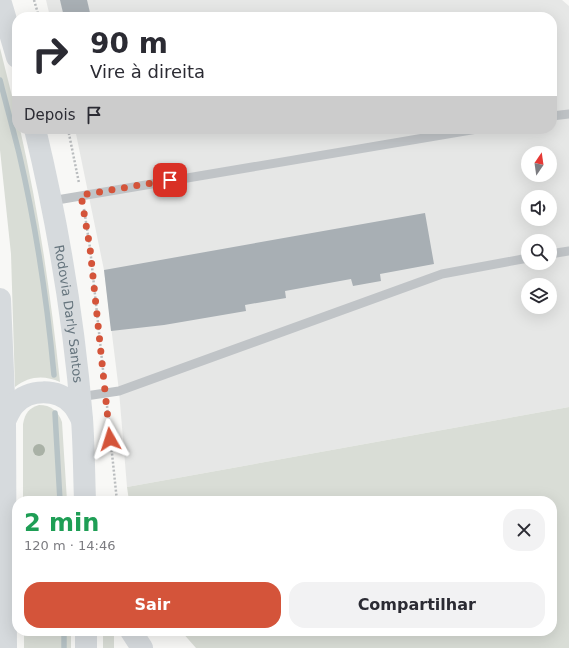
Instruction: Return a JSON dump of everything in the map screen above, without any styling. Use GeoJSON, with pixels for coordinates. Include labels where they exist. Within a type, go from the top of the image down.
{"type":"FeatureCollection","features":[{"type":"Feature","properties":{"kind":"main road"},"geometry":{"type":"LineString","coordinates":[[0,0],[12,40]]}},
{"type":"Feature","properties":{"kind":"main road","name":"Rodovia Darly Santos"},"geometry":{"type":"LineString","coordinates":[[36,134],[51,201],[68,303],[82,420],[85,496]]}},
{"type":"Feature","properties":{"kind":"main road"},"geometry":{"type":"LineString","coordinates":[[0,299],[5,421],[6,648]]}},
{"type":"Feature","properties":{"kind":"main road"},"geometry":{"type":"LineString","coordinates":[[5,421],[9,411],[24,397],[43,392],[53,393],[71,403],[82,420]]}},
{"type":"Feature","properties":{"kind":"main road"},"geometry":{"type":"LineString","coordinates":[[86,636],[86,648]]}},
{"type":"Feature","properties":{"kind":"main road"},"geometry":{"type":"LineString","coordinates":[[134,636],[142,648]]}},
{"type":"Feature","properties":{"kind":"lane"},"geometry":{"type":"LineString","coordinates":[[557,115],[569,114]]}},
{"type":"Feature","properties":{"kind":"lane"},"geometry":{"type":"LineString","coordinates":[[51,201],[447,134]]}},
{"type":"Feature","properties":{"kind":"lane"},"geometry":{"type":"LineString","coordinates":[[557,253],[569,251]]}},
{"type":"Feature","properties":{"kind":"lane"},"geometry":{"type":"LineString","coordinates":[[79,397],[119,391],[442,274],[521,259]]}},
{"type":"Feature","properties":{"kind":"path"},"geometry":{"type":"LineString","coordinates":[[34,0],[38,12]]}},
{"type":"Feature","properties":{"kind":"path"},"geometry":{"type":"LineString","coordinates":[[69,134],[90,248],[116,496]]}},
{"type":"Feature","properties":{"kind":"shaded area"},"geometry":{"type":"Polygon","coordinates":[[[46,0],[562,0],[569,6],[569,407],[127,487],[119,391],[104,270],[76,134],[557,134],[557,12],[49,12],[46,0]]]}},
{"type":"Feature","properties":{"kind":"shaded area"},"geometry":{"type":"Polygon","coordinates":[[[0,48],[12,96],[12,134],[21,134],[39,223],[53,318],[60,382],[48,378],[37,378],[20,383],[15,387],[11,254],[0,150],[0,48]]]}},
{"type":"Feature","properties":{"kind":"shaded area"},"geometry":{"type":"Polygon","coordinates":[[[39,405],[50,407],[54,409],[62,422],[67,496],[23,496],[23,424],[28,412],[39,405]]]}},
{"type":"Feature","properties":{"kind":"shaded area"},"geometry":{"type":"Polygon","coordinates":[[[569,407],[569,648],[196,648],[185,636],[557,636],[557,496],[128,496],[127,487],[569,407]]]}},
{"type":"Feature","properties":{"kind":"shaded area"},"geometry":{"type":"Polygon","coordinates":[[[24,636],[71,636],[71,648],[24,648],[24,636]]]}},
{"type":"Feature","properties":{"kind":"shaded area"},"geometry":{"type":"Polygon","coordinates":[[[103,636],[114,636],[114,648],[103,648],[103,636]]]}},
{"type":"Feature","properties":{"kind":"building"},"geometry":{"type":"Polygon","coordinates":[[[60,0],[87,0],[90,12],[63,12],[60,0]]]}},
{"type":"Feature","properties":{"kind":"building"},"geometry":{"type":"Polygon","coordinates":[[[425,213],[434,264],[380,274],[381,281],[353,286],[351,279],[285,291],[286,298],[245,305],[246,311],[164,325],[111,331],[104,270],[425,213]]]}},
{"type":"Feature","properties":{"kind":"waterway"},"geometry":{"type":"LineString","coordinates":[[0,80],[12,126]]}},
{"type":"Feature","properties":{"kind":"waterway"},"geometry":{"type":"LineString","coordinates":[[14,134],[36,236],[48,319],[54,375]]}},
{"type":"Feature","properties":{"kind":"waterway"},"geometry":{"type":"LineString","coordinates":[[55,413],[60,496]]}},
{"type":"Feature","properties":{"kind":"waterway"},"geometry":{"type":"LineString","coordinates":[[64,636],[64,648]]}},
{"type":"Feature","properties":{"kind":"route"},"geometry":{"type":"LineString","coordinates":[[110,439],[90,248],[81,195],[170,180]]}}]}
